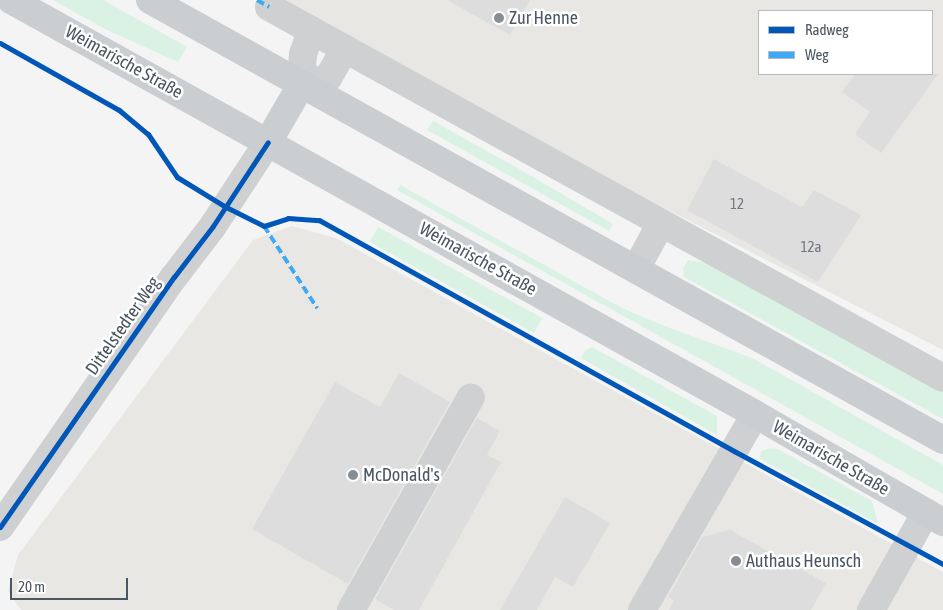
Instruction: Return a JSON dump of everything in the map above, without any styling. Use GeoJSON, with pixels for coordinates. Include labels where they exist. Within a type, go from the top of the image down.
{"type":"FeatureCollection","features":[{"type":"Feature","properties":{"kind":"main road","name":"Weimarische Straße"},"geometry":{"type":"LineString","coordinates":[[12,0],[755,414],[935,517]]}},
{"type":"Feature","properties":{"kind":"main road"},"geometry":{"type":"LineString","coordinates":[[150,0],[943,440]]}},
{"type":"Feature","properties":{"kind":"main road"},"geometry":{"type":"LineString","coordinates":[[268,142],[301,85]]}},
{"type":"Feature","properties":{"kind":"street"},"geometry":{"type":"LineString","coordinates":[[269,7],[943,378]]}},
{"type":"Feature","properties":{"kind":"street"},"geometry":{"type":"LineString","coordinates":[[311,30],[301,63],[301,85],[328,78],[345,49]]}},
{"type":"Feature","properties":{"kind":"street","name":"Dittelstedter Weg"},"geometry":{"type":"LineString","coordinates":[[0,526],[174,277],[213,226],[268,142]]}},
{"type":"Feature","properties":{"kind":"street"},"geometry":{"type":"LineString","coordinates":[[636,269],[661,223]]}},
{"type":"Feature","properties":{"kind":"street"},"geometry":{"type":"LineString","coordinates":[[351,610],[471,397]]}},
{"type":"Feature","properties":{"kind":"street"},"geometry":{"type":"LineString","coordinates":[[642,610],[755,414]]}},
{"type":"Feature","properties":{"kind":"street"},"geometry":{"type":"LineString","coordinates":[[872,609],[935,517]]}},
{"type":"Feature","properties":{"kind":"shaded area"},"geometry":{"type":"Polygon","coordinates":[[[273,0],[943,0],[943,350],[444,96],[273,0]]]}},
{"type":"Feature","properties":{"kind":"shaded area"},"geometry":{"type":"Polygon","coordinates":[[[292,226],[336,238],[943,572],[943,610],[21,610],[8,591],[18,555],[253,240],[292,226]]]}},
{"type":"Feature","properties":{"kind":"green space"},"geometry":{"type":"Polygon","coordinates":[[[53,0],[103,0],[187,47],[178,62],[105,29],[53,0]]]}},
{"type":"Feature","properties":{"kind":"green space"},"geometry":{"type":"Polygon","coordinates":[[[433,121],[613,224],[609,231],[427,130],[433,121]]]}},
{"type":"Feature","properties":{"kind":"green space"},"geometry":{"type":"Polygon","coordinates":[[[400,185],[622,308],[662,325],[752,358],[943,465],[943,494],[397,190],[400,185]]]}},
{"type":"Feature","properties":{"kind":"green space"},"geometry":{"type":"Polygon","coordinates":[[[378,227],[542,318],[534,333],[370,242],[378,227]]]}},
{"type":"Feature","properties":{"kind":"green space"},"geometry":{"type":"Polygon","coordinates":[[[688,260],[705,263],[727,272],[943,390],[943,419],[684,277],[683,269],[688,260]]]}},
{"type":"Feature","properties":{"kind":"green space"},"geometry":{"type":"Polygon","coordinates":[[[592,347],[717,416],[717,435],[581,358],[585,350],[592,347]]]}},
{"type":"Feature","properties":{"kind":"green space"},"geometry":{"type":"Polygon","coordinates":[[[770,448],[778,449],[872,501],[878,524],[759,458],[762,451],[770,448]]]}},
{"type":"Feature","properties":{"kind":"building","name":"Zur Henne"},"geometry":{"type":"Polygon","coordinates":[[[447,0],[530,0],[510,35],[447,0]]]}},
{"type":"Feature","properties":{"kind":"building"},"geometry":{"type":"Polygon","coordinates":[[[938,74],[881,153],[855,134],[870,112],[842,92],[854,75],[938,74]]]}},
{"type":"Feature","properties":{"kind":"building"},"geometry":{"type":"Polygon","coordinates":[[[714,159],[802,207],[814,190],[861,215],[818,282],[687,210],[714,159]]]}},
{"type":"Feature","properties":{"kind":"building"},"geometry":{"type":"Polygon","coordinates":[[[399,373],[450,402],[348,584],[252,529],[335,382],[380,407],[399,373]]]}},
{"type":"Feature","properties":{"kind":"building"},"geometry":{"type":"Polygon","coordinates":[[[477,418],[500,431],[487,455],[501,462],[419,610],[394,610],[375,599],[477,418]]]}},
{"type":"Feature","properties":{"kind":"building"},"geometry":{"type":"Polygon","coordinates":[[[565,497],[610,523],[573,587],[555,577],[537,610],[500,610],[565,497]]]}},
{"type":"Feature","properties":{"kind":"building","name":"Authaus Heunsch"},"geometry":{"type":"Polygon","coordinates":[[[730,530],[826,583],[811,610],[669,610],[674,600],[668,597],[702,537],[730,530]]]}},
{"type":"Feature","properties":{"kind":"marked path"},"geometry":{"type":"LineString","coordinates":[[257,0],[269,7]]}},
{"type":"Feature","properties":{"kind":"marked path"},"geometry":{"type":"LineString","coordinates":[[264,226],[317,308]]}},
{"type":"Feature","properties":{"kind":"cycle path"},"geometry":{"type":"LineString","coordinates":[[0,43],[119,110],[148,134],[177,177],[226,207],[264,226],[288,218],[319,220],[734,451],[943,564]]}},
{"type":"Feature","properties":{"kind":"cycle path"},"geometry":{"type":"LineString","coordinates":[[0,527],[174,277],[213,226],[268,142]]}},
{"type":"Feature","properties":{"kind":"place","name":"Zur Henne"},"geometry":{"type":"Point","coordinates":[499,18]}},
{"type":"Feature","properties":{"kind":"place","name":"McDonald's"},"geometry":{"type":"Point","coordinates":[353,475]}},
{"type":"Feature","properties":{"kind":"place","name":"Authaus Heunsch"},"geometry":{"type":"Point","coordinates":[736,561]}}]}
